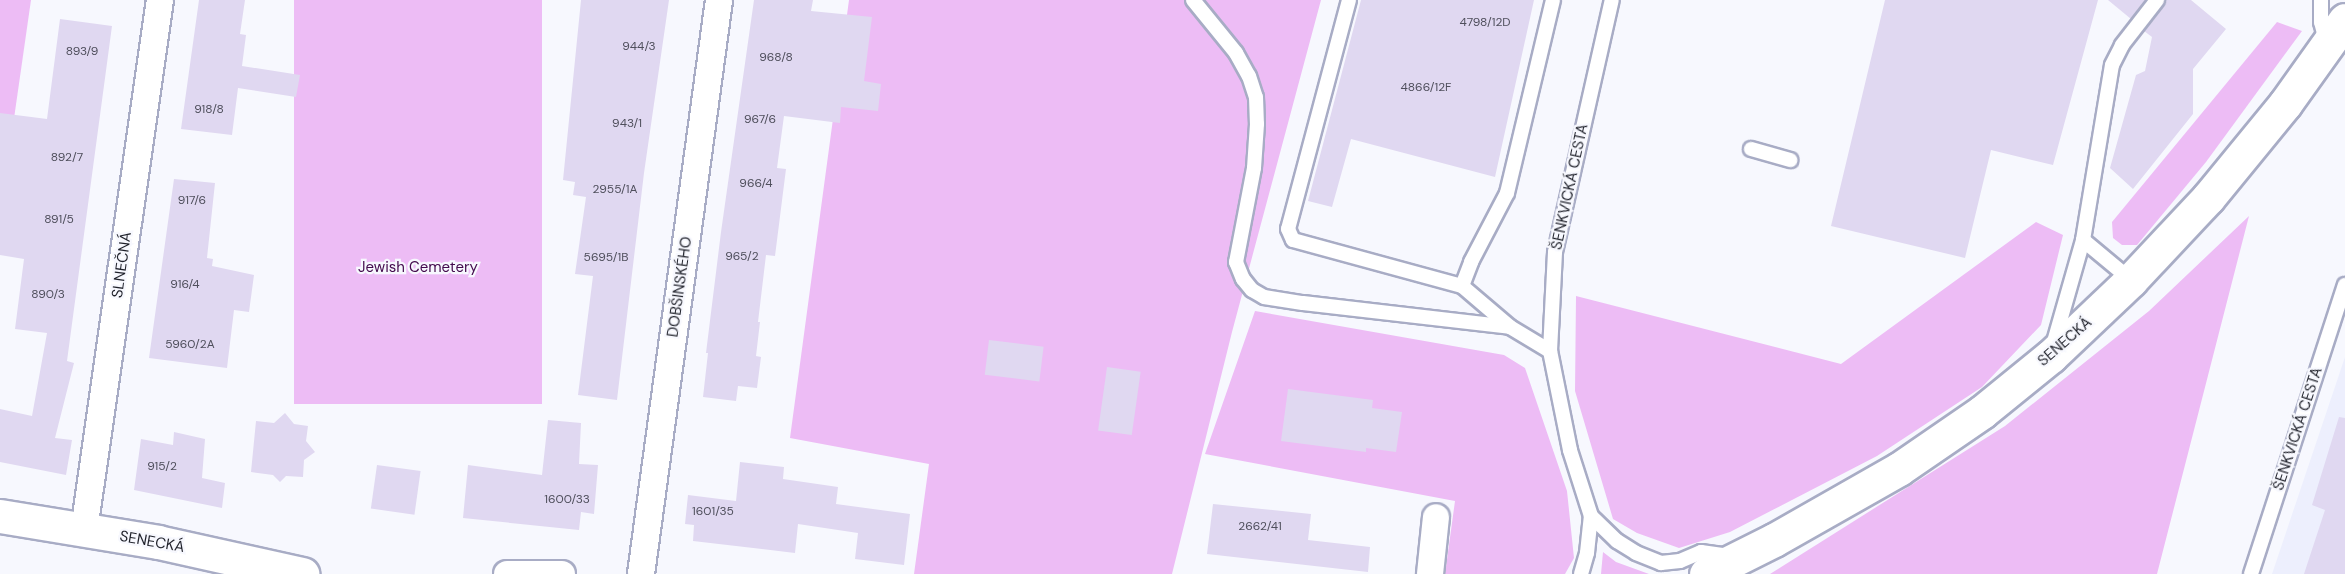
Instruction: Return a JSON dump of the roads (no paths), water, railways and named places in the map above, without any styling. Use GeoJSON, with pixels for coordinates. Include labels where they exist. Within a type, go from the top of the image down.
{"type":"FeatureCollection","features":[{"type":"Feature","properties":{"kind":"main road","name":"SENECKÁ"},"geometry":{"type":"LineString","coordinates":[[1706,574],[1740,558],[1899,469],[1982,412],[2051,356],[2131,280],[2208,198],[2336,33]]}},
{"type":"Feature","properties":{"kind":"main road","name":"SENECKÁ"},"geometry":{"type":"LineString","coordinates":[[0,516],[158,542],[302,574]]}},
{"type":"Feature","properties":{"kind":"street","name":"SLNEČNÁ"},"geometry":{"type":"LineString","coordinates":[[84,530],[160,0]]}},
{"type":"Feature","properties":{"kind":"street","name":"DOBŠINSKÉHO"},"geometry":{"type":"LineString","coordinates":[[641,574],[719,0]]}},
{"type":"Feature","properties":{"kind":"street"},"geometry":{"type":"LineString","coordinates":[[1430,574],[1436,517]]}},
{"type":"Feature","properties":{"kind":"street"},"geometry":{"type":"LineString","coordinates":[[507,574],[562,574]]}},
{"type":"Feature","properties":{"kind":"lane"},"geometry":{"type":"LineString","coordinates":[[1193,0],[1236,53],[1249,75],[1256,97],[1254,168],[1236,262],[1243,279],[1252,290],[1263,297],[1303,303],[1510,327]]}},
{"type":"Feature","properties":{"kind":"lane"},"geometry":{"type":"LineString","coordinates":[[1348,0],[1288,229],[1293,240],[1462,286],[1510,327],[1550,351]]}},
{"type":"Feature","properties":{"kind":"lane"},"geometry":{"type":"LineString","coordinates":[[1462,286],[1470,262],[1507,193],[1553,0]]}},
{"type":"Feature","properties":{"kind":"lane","name":"ŠENKVICKÁ CESTA"},"geometry":{"type":"LineString","coordinates":[[1591,516],[1567,441],[1550,351],[1555,252],[1612,0]]}},
{"type":"Feature","properties":{"kind":"lane"},"geometry":{"type":"LineString","coordinates":[[2051,356],[2083,240],[2112,65],[2122,45],[2157,0]]}},
{"type":"Feature","properties":{"kind":"lane"},"geometry":{"type":"LineString","coordinates":[[2322,0],[2321,22],[2336,33]]}},
{"type":"Feature","properties":{"kind":"lane"},"geometry":{"type":"LineString","coordinates":[[1751,149],[1790,160]]}},
{"type":"Feature","properties":{"kind":"lane"},"geometry":{"type":"LineString","coordinates":[[2083,240],[2131,280]]}},
{"type":"Feature","properties":{"kind":"lane","name":"ŠENKVICKÁ CESTA"},"geometry":{"type":"LineString","coordinates":[[2251,574],[2339,322],[2345,285]]}},
{"type":"Feature","properties":{"kind":"lane"},"geometry":{"type":"LineString","coordinates":[[1591,516],[1617,541],[1636,553],[1661,563],[1680,561],[1701,552],[1740,558]]}},
{"type":"Feature","properties":{"kind":"lane"},"geometry":{"type":"LineString","coordinates":[[1581,574],[1587,554],[1591,516]]}},
{"type":"Feature","properties":{"kind":"park label","name":"Jewish Cemetery"},"geometry":{"type":"Point","coordinates":[418,268]}}]}
